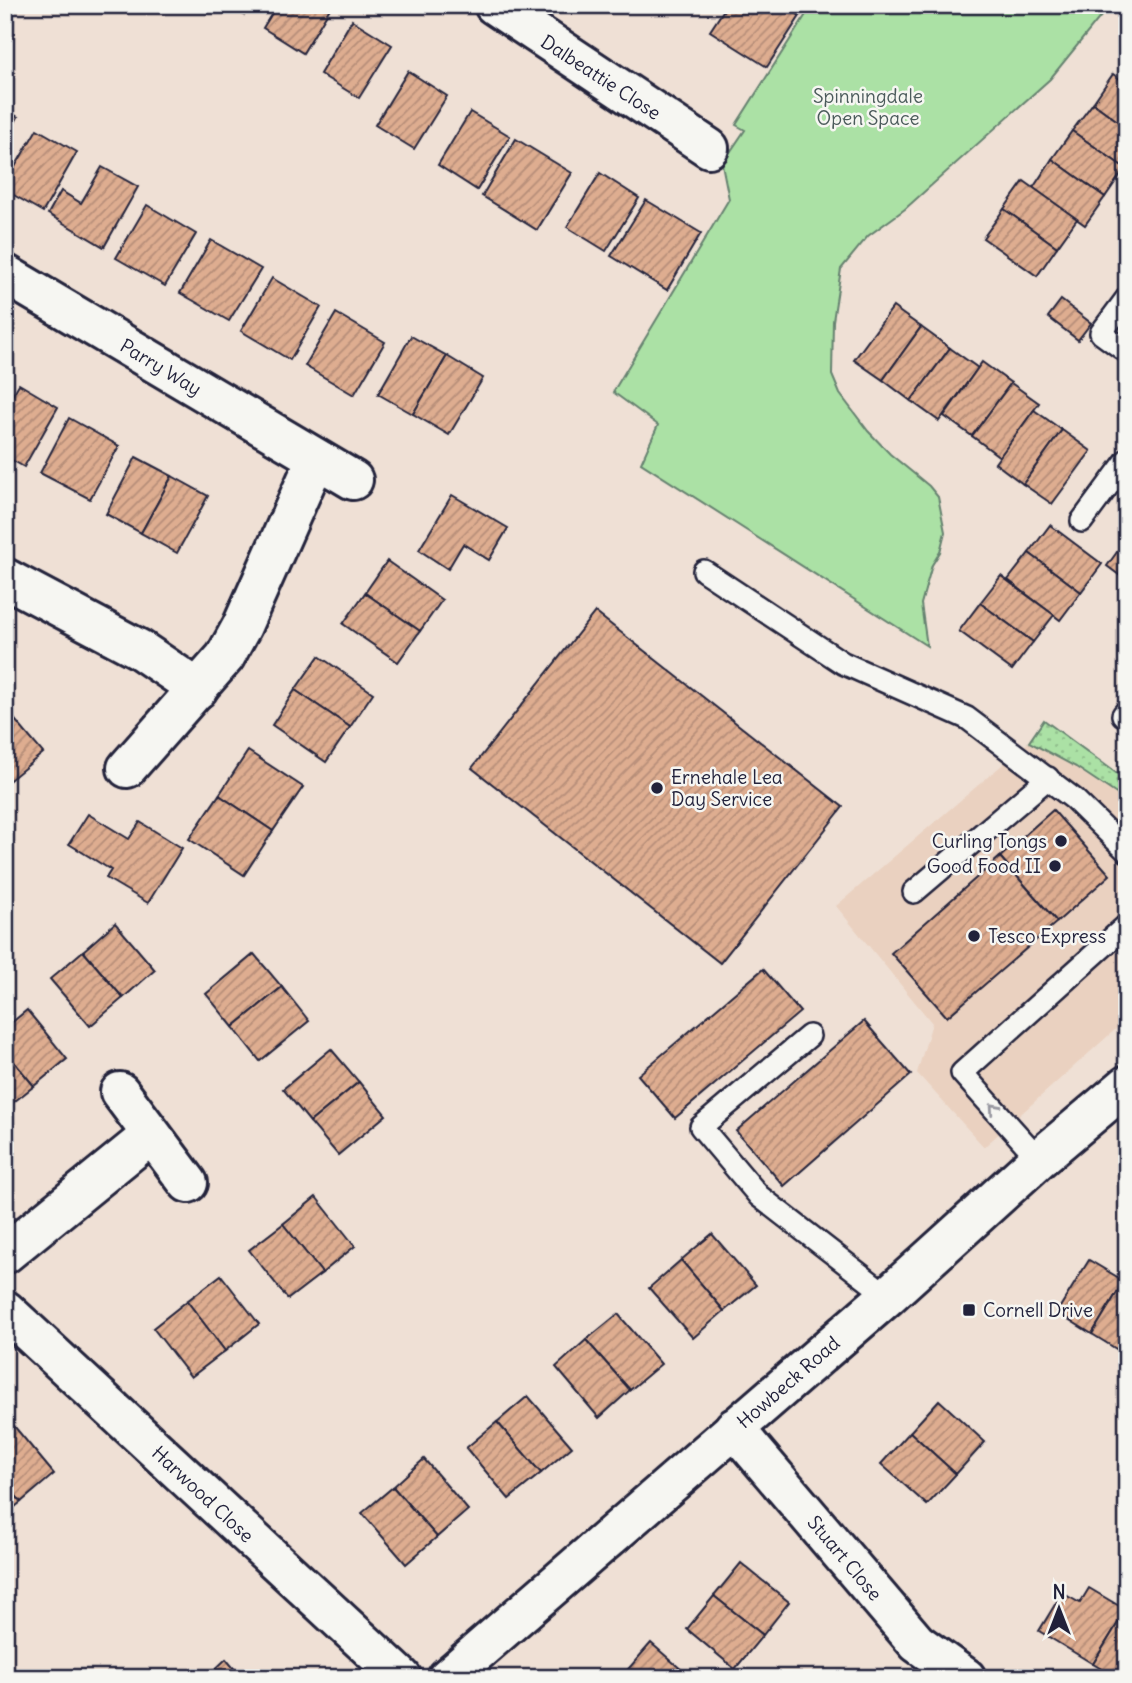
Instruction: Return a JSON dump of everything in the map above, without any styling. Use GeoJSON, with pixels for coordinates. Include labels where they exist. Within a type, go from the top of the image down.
{"type":"FeatureCollection","features":[{"type":"Feature","properties":{"kind":"street","name":"Dalbeattie Close"},"geometry":{"type":"LineString","coordinates":[[494,5],[709,148]]}},
{"type":"Feature","properties":{"kind":"street","name":"Parry Way"},"geometry":{"type":"LineString","coordinates":[[5,274],[353,481]]}},
{"type":"Feature","properties":{"kind":"street"},"geometry":{"type":"LineString","coordinates":[[127,768],[225,657],[242,626],[316,459]]}},
{"type":"Feature","properties":{"kind":"street"},"geometry":{"type":"LineString","coordinates":[[5,578],[139,649],[198,689]]}},
{"type":"Feature","properties":{"kind":"street"},"geometry":{"type":"LineString","coordinates":[[120,1092],[188,1183]]}},
{"type":"Feature","properties":{"kind":"street","name":"Howbeck Road"},"geometry":{"type":"LineString","coordinates":[[447,1678],[888,1296],[1039,1159],[1120,1104]]}},
{"type":"Feature","properties":{"kind":"street"},"geometry":{"type":"LineString","coordinates":[[5,1254],[151,1135]]}},
{"type":"Feature","properties":{"kind":"street","name":"Harwood Close"},"geometry":{"type":"LineString","coordinates":[[5,1310],[401,1678]]}},
{"type":"Feature","properties":{"kind":"street","name":"Stuart Close"},"geometry":{"type":"LineString","coordinates":[[734,1428],[917,1643],[966,1678]]}},
{"type":"Feature","properties":{"kind":"lane"},"geometry":{"type":"LineString","coordinates":[[1127,298],[1101,332],[1127,352]]}},
{"type":"Feature","properties":{"kind":"lane"},"geometry":{"type":"LineString","coordinates":[[1082,521],[1127,460]]}},
{"type":"Feature","properties":{"kind":"lane"},"geometry":{"type":"LineString","coordinates":[[704,572],[843,663],[968,718],[1074,799],[1127,851]]}},
{"type":"Feature","properties":{"kind":"lane"},"geometry":{"type":"LineString","coordinates":[[914,892],[1048,778]]}},
{"type":"Feature","properties":{"kind":"lane"},"geometry":{"type":"LineString","coordinates":[[1039,1159],[962,1073],[1127,925]]}},
{"type":"Feature","properties":{"kind":"lane"},"geometry":{"type":"LineString","coordinates":[[809,1036],[701,1127],[759,1196],[888,1296]]}},
{"type":"Feature","properties":{"kind":"shaded area"},"geometry":{"type":"Polygon","coordinates":[[[1029,742],[1076,767],[1127,801],[1127,1019],[984,1147],[917,1073],[932,1023],[836,906],[1029,742]]]}},
{"type":"Feature","properties":{"kind":"green space","name":"Spinningdale Open Space"},"geometry":{"type":"Polygon","coordinates":[[[812,5],[1110,5],[1050,79],[905,209],[868,236],[841,269],[833,321],[832,375],[840,394],[868,431],[938,497],[945,532],[921,604],[927,646],[641,463],[658,425],[613,392],[729,199],[722,164],[745,130],[736,125],[812,5]]]}},
{"type":"Feature","properties":{"kind":"green space"},"geometry":{"type":"Polygon","coordinates":[[[1044,720],[1127,781],[1127,801],[1076,767],[1029,742],[1044,720]]]}},
{"type":"Feature","properties":{"kind":"building"},"geometry":{"type":"Polygon","coordinates":[[[228,5],[250,5],[244,15],[228,5]]]}},
{"type":"Feature","properties":{"kind":"building"},"geometry":{"type":"Polygon","coordinates":[[[277,5],[332,5],[303,53],[263,28],[277,5]]]}},
{"type":"Feature","properties":{"kind":"building"},"geometry":{"type":"Polygon","coordinates":[[[727,5],[783,5],[800,16],[767,67],[710,31],[727,5]]]}},
{"type":"Feature","properties":{"kind":"building"},"geometry":{"type":"Polygon","coordinates":[[[352,20],[392,45],[359,98],[320,74],[352,20]]]}},
{"type":"Feature","properties":{"kind":"building"},"geometry":{"type":"Polygon","coordinates":[[[408,71],[447,96],[414,149],[375,125],[408,71]]]}},
{"type":"Feature","properties":{"kind":"building"},"geometry":{"type":"Polygon","coordinates":[[[1113,74],[1127,84],[1127,128],[1093,103],[1113,74]]]}},
{"type":"Feature","properties":{"kind":"building"},"geometry":{"type":"Polygon","coordinates":[[[1093,103],[1127,128],[1125,168],[1072,131],[1093,103]]]}},
{"type":"Feature","properties":{"kind":"building"},"geometry":{"type":"Polygon","coordinates":[[[5,110],[18,117],[5,141],[5,110]]]}},
{"type":"Feature","properties":{"kind":"building"},"geometry":{"type":"Polygon","coordinates":[[[470,112],[510,136],[477,190],[438,165],[470,112]]]}},
{"type":"Feature","properties":{"kind":"building"},"geometry":{"type":"Polygon","coordinates":[[[37,129],[77,152],[43,212],[5,190],[5,184],[37,129]]]}},
{"type":"Feature","properties":{"kind":"building"},"geometry":{"type":"Polygon","coordinates":[[[1072,131],[1125,168],[1105,197],[1052,159],[1072,131]]]}},
{"type":"Feature","properties":{"kind":"building"},"geometry":{"type":"Polygon","coordinates":[[[516,139],[572,173],[537,230],[482,196],[516,139]]]}},
{"type":"Feature","properties":{"kind":"building"},"geometry":{"type":"Polygon","coordinates":[[[1052,159],[1105,197],[1085,225],[1033,188],[1052,159]]]}},
{"type":"Feature","properties":{"kind":"building"},"geometry":{"type":"Polygon","coordinates":[[[102,167],[138,187],[104,247],[48,214],[61,191],[81,203],[102,167]]]}},
{"type":"Feature","properties":{"kind":"building"},"geometry":{"type":"Polygon","coordinates":[[[600,173],[639,198],[606,251],[567,227],[600,173]]]}},
{"type":"Feature","properties":{"kind":"building"},"geometry":{"type":"Polygon","coordinates":[[[1024,181],[1077,219],[1057,247],[1004,209],[1024,181]]]}},
{"type":"Feature","properties":{"kind":"building"},"geometry":{"type":"Polygon","coordinates":[[[646,200],[701,233],[667,290],[611,256],[646,200]]]}},
{"type":"Feature","properties":{"kind":"building"},"geometry":{"type":"Polygon","coordinates":[[[147,205],[196,234],[165,286],[116,258],[147,205]]]}},
{"type":"Feature","properties":{"kind":"building"},"geometry":{"type":"Polygon","coordinates":[[[1004,209],[1057,247],[1037,276],[983,238],[1004,209]]]}},
{"type":"Feature","properties":{"kind":"building"},"geometry":{"type":"Polygon","coordinates":[[[211,240],[261,269],[229,321],[180,293],[211,240]]]}},
{"type":"Feature","properties":{"kind":"building"},"geometry":{"type":"Polygon","coordinates":[[[272,278],[321,307],[290,360],[241,331],[272,278]]]}},
{"type":"Feature","properties":{"kind":"building"},"geometry":{"type":"Polygon","coordinates":[[[1061,300],[1091,323],[1078,340],[1048,317],[1061,300]]]}},
{"type":"Feature","properties":{"kind":"building"},"geometry":{"type":"Polygon","coordinates":[[[893,307],[921,327],[883,380],[854,360],[893,307]]]}},
{"type":"Feature","properties":{"kind":"building"},"geometry":{"type":"Polygon","coordinates":[[[336,313],[385,342],[354,395],[305,366],[336,313]]]}},
{"type":"Feature","properties":{"kind":"building"},"geometry":{"type":"Polygon","coordinates":[[[921,327],[950,348],[911,401],[883,380],[921,327]]]}},
{"type":"Feature","properties":{"kind":"building"},"geometry":{"type":"Polygon","coordinates":[[[411,336],[447,356],[413,414],[378,394],[411,336]]]}},
{"type":"Feature","properties":{"kind":"building"},"geometry":{"type":"Polygon","coordinates":[[[950,348],[978,368],[939,421],[911,401],[950,348]]]}},
{"type":"Feature","properties":{"kind":"building"},"geometry":{"type":"Polygon","coordinates":[[[447,356],[483,378],[449,435],[413,414],[447,356]]]}},
{"type":"Feature","properties":{"kind":"building"},"geometry":{"type":"Polygon","coordinates":[[[982,362],[1011,383],[972,436],[944,416],[982,362]]]}},
{"type":"Feature","properties":{"kind":"building"},"geometry":{"type":"Polygon","coordinates":[[[1011,383],[1039,403],[1000,457],[972,436],[1011,383]]]}},
{"type":"Feature","properties":{"kind":"building"},"geometry":{"type":"Polygon","coordinates":[[[19,384],[58,407],[24,467],[5,456],[5,408],[19,384]]]}},
{"type":"Feature","properties":{"kind":"building"},"geometry":{"type":"Polygon","coordinates":[[[1034,410],[1062,430],[1023,484],[995,463],[1034,410]]]}},
{"type":"Feature","properties":{"kind":"building"},"geometry":{"type":"Polygon","coordinates":[[[69,418],[119,446],[90,499],[40,473],[69,418]]]}},
{"type":"Feature","properties":{"kind":"building"},"geometry":{"type":"Polygon","coordinates":[[[1062,430],[1091,451],[1052,504],[1023,484],[1062,430]]]}},
{"type":"Feature","properties":{"kind":"building"},"geometry":{"type":"Polygon","coordinates":[[[136,457],[172,476],[141,533],[106,514],[136,457]]]}},
{"type":"Feature","properties":{"kind":"building"},"geometry":{"type":"Polygon","coordinates":[[[172,476],[208,496],[177,553],[141,533],[172,476]]]}},
{"type":"Feature","properties":{"kind":"building"},"geometry":{"type":"Polygon","coordinates":[[[452,495],[508,528],[489,560],[463,544],[448,569],[419,550],[452,495]]]}},
{"type":"Feature","properties":{"kind":"building"},"geometry":{"type":"Polygon","coordinates":[[[1050,525],[1102,564],[1081,592],[1029,553],[1050,525]]]}},
{"type":"Feature","properties":{"kind":"building"},"geometry":{"type":"Polygon","coordinates":[[[1127,538],[1127,581],[1107,566],[1127,538]]]}},
{"type":"Feature","properties":{"kind":"building"},"geometry":{"type":"Polygon","coordinates":[[[1029,553],[1081,592],[1060,620],[1008,580],[1029,553]]]}},
{"type":"Feature","properties":{"kind":"building"},"geometry":{"type":"Polygon","coordinates":[[[387,561],[442,600],[420,631],[365,593],[387,561]]]}},
{"type":"Feature","properties":{"kind":"building"},"geometry":{"type":"Polygon","coordinates":[[[1001,576],[1054,615],[1033,642],[980,603],[1001,576]]]}},
{"type":"Feature","properties":{"kind":"building"},"geometry":{"type":"Polygon","coordinates":[[[365,593],[420,631],[398,662],[343,624],[365,593]]]}},
{"type":"Feature","properties":{"kind":"building"},"geometry":{"type":"Polygon","coordinates":[[[980,603],[1033,642],[1012,670],[959,631],[980,603]]]}},
{"type":"Feature","properties":{"kind":"building","name":"Ernehale Lea Day Service"},"geometry":{"type":"Polygon","coordinates":[[[595,612],[843,807],[720,963],[472,768],[595,612]]]}},
{"type":"Feature","properties":{"kind":"building"},"geometry":{"type":"Polygon","coordinates":[[[319,656],[373,693],[350,727],[295,690],[319,656]]]}},
{"type":"Feature","properties":{"kind":"building"},"geometry":{"type":"Polygon","coordinates":[[[295,690],[350,727],[326,762],[272,725],[295,690]]]}},
{"type":"Feature","properties":{"kind":"building"},"geometry":{"type":"Polygon","coordinates":[[[5,708],[43,753],[5,784],[5,708]]]}},
{"type":"Feature","properties":{"kind":"building"},"geometry":{"type":"Polygon","coordinates":[[[248,751],[303,787],[273,831],[219,795],[248,751]]]}},
{"type":"Feature","properties":{"kind":"building"},"geometry":{"type":"Polygon","coordinates":[[[219,795],[273,831],[244,875],[189,839],[219,795]]]}},
{"type":"Feature","properties":{"kind":"building","name":"Good Food II"},"geometry":{"type":"Polygon","coordinates":[[[1053,810],[1110,875],[1057,922],[1000,857],[1053,810]]]}},
{"type":"Feature","properties":{"kind":"building"},"geometry":{"type":"Polygon","coordinates":[[[88,814],[129,839],[140,822],[182,848],[148,903],[106,878],[111,870],[69,844],[88,814]]]}},
{"type":"Feature","properties":{"kind":"building","name":"Tesco Express"},"geometry":{"type":"Polygon","coordinates":[[[1000,857],[1057,922],[947,1017],[891,953],[1000,857]]]}},
{"type":"Feature","properties":{"kind":"building"},"geometry":{"type":"Polygon","coordinates":[[[115,923],[155,970],[123,998],[83,951],[115,923]]]}},
{"type":"Feature","properties":{"kind":"building"},"geometry":{"type":"Polygon","coordinates":[[[83,951],[123,998],[90,1026],[50,979],[83,951]]]}},
{"type":"Feature","properties":{"kind":"building"},"geometry":{"type":"Polygon","coordinates":[[[254,954],[282,987],[233,1027],[206,994],[254,954]]]}},
{"type":"Feature","properties":{"kind":"building"},"geometry":{"type":"Polygon","coordinates":[[[763,969],[800,1012],[675,1118],[638,1075],[763,969]]]}},
{"type":"Feature","properties":{"kind":"building"},"geometry":{"type":"Polygon","coordinates":[[[282,987],[309,1021],[260,1061],[233,1027],[282,987]]]}},
{"type":"Feature","properties":{"kind":"building"},"geometry":{"type":"Polygon","coordinates":[[[27,1010],[67,1059],[34,1086],[5,1051],[5,1028],[27,1010]]]}},
{"type":"Feature","properties":{"kind":"building"},"geometry":{"type":"Polygon","coordinates":[[[864,1021],[911,1075],[784,1186],[736,1131],[864,1021]]]}},
{"type":"Feature","properties":{"kind":"building"},"geometry":{"type":"Polygon","coordinates":[[[331,1049],[359,1082],[310,1122],[283,1089],[331,1049]]]}},
{"type":"Feature","properties":{"kind":"building"},"geometry":{"type":"Polygon","coordinates":[[[5,1051],[34,1086],[5,1109],[5,1051]]]}},
{"type":"Feature","properties":{"kind":"building"},"geometry":{"type":"Polygon","coordinates":[[[359,1082],[386,1115],[338,1155],[310,1122],[359,1082]]]}},
{"type":"Feature","properties":{"kind":"building"},"geometry":{"type":"Polygon","coordinates":[[[316,1197],[355,1246],[322,1273],[283,1224],[316,1197]]]}},
{"type":"Feature","properties":{"kind":"building"},"geometry":{"type":"Polygon","coordinates":[[[283,1224],[322,1273],[288,1299],[249,1250],[283,1224]]]}},
{"type":"Feature","properties":{"kind":"building"},"geometry":{"type":"Polygon","coordinates":[[[712,1234],[756,1285],[724,1311],[681,1260],[712,1234]]]}},
{"type":"Feature","properties":{"kind":"building"},"geometry":{"type":"Polygon","coordinates":[[[681,1260],[724,1311],[693,1338],[649,1288],[681,1260]]]}},
{"type":"Feature","properties":{"kind":"building"},"geometry":{"type":"Polygon","coordinates":[[[1089,1260],[1124,1281],[1092,1334],[1057,1312],[1089,1260]]]}},
{"type":"Feature","properties":{"kind":"building"},"geometry":{"type":"Polygon","coordinates":[[[221,1275],[259,1324],[225,1351],[187,1301],[221,1275]]]}},
{"type":"Feature","properties":{"kind":"building"},"geometry":{"type":"Polygon","coordinates":[[[1124,1281],[1127,1282],[1126,1355],[1092,1334],[1124,1281]]]}},
{"type":"Feature","properties":{"kind":"building"},"geometry":{"type":"Polygon","coordinates":[[[187,1301],[225,1351],[191,1377],[153,1328],[187,1301]]]}},
{"type":"Feature","properties":{"kind":"building"},"geometry":{"type":"Polygon","coordinates":[[[618,1314],[661,1364],[630,1390],[586,1340],[618,1314]]]}},
{"type":"Feature","properties":{"kind":"building"},"geometry":{"type":"Polygon","coordinates":[[[586,1340],[630,1390],[599,1418],[556,1367],[586,1340]]]}},
{"type":"Feature","properties":{"kind":"building"},"geometry":{"type":"Polygon","coordinates":[[[528,1396],[572,1447],[541,1473],[497,1422],[528,1396]]]}},
{"type":"Feature","properties":{"kind":"building"},"geometry":{"type":"Polygon","coordinates":[[[939,1400],[985,1442],[956,1474],[910,1432],[939,1400]]]}},
{"type":"Feature","properties":{"kind":"building"},"geometry":{"type":"Polygon","coordinates":[[[497,1422],[541,1473],[509,1499],[466,1448],[497,1422]]]}},
{"type":"Feature","properties":{"kind":"building"},"geometry":{"type":"Polygon","coordinates":[[[14,1426],[54,1474],[21,1502],[5,1483],[5,1434],[14,1426]]]}},
{"type":"Feature","properties":{"kind":"building"},"geometry":{"type":"Polygon","coordinates":[[[910,1432],[956,1474],[927,1505],[881,1464],[910,1432]]]}},
{"type":"Feature","properties":{"kind":"building"},"geometry":{"type":"Polygon","coordinates":[[[424,1459],[468,1510],[437,1537],[393,1487],[424,1459]]]}},
{"type":"Feature","properties":{"kind":"building"},"geometry":{"type":"Polygon","coordinates":[[[5,1483],[21,1502],[5,1515],[5,1483]]]}},
{"type":"Feature","properties":{"kind":"building"},"geometry":{"type":"Polygon","coordinates":[[[393,1487],[437,1537],[406,1564],[362,1513],[393,1487]]]}},
{"type":"Feature","properties":{"kind":"building"},"geometry":{"type":"Polygon","coordinates":[[[741,1563],[789,1602],[763,1635],[714,1596],[741,1563]]]}},
{"type":"Feature","properties":{"kind":"building"},"geometry":{"type":"Polygon","coordinates":[[[1089,1588],[1126,1610],[1093,1664],[1039,1631],[1062,1593],[1080,1603],[1089,1588]]]}},
{"type":"Feature","properties":{"kind":"building"},"geometry":{"type":"Polygon","coordinates":[[[714,1596],[763,1635],[735,1669],[687,1629],[714,1596]]]}},
{"type":"Feature","properties":{"kind":"building"},"geometry":{"type":"Polygon","coordinates":[[[1126,1610],[1127,1678],[1117,1678],[1093,1664],[1126,1610]]]}},
{"type":"Feature","properties":{"kind":"building"},"geometry":{"type":"Polygon","coordinates":[[[651,1643],[691,1678],[626,1678],[623,1675],[651,1643]]]}},
{"type":"Feature","properties":{"kind":"building"},"geometry":{"type":"Polygon","coordinates":[[[226,1659],[242,1678],[206,1678],[226,1659]]]}},
{"type":"Feature","properties":{"kind":"place","name":"Ernehale Lea Day Service"},"geometry":{"type":"Point","coordinates":[657,788]}},
{"type":"Feature","properties":{"kind":"place","name":"Curling Tongs"},"geometry":{"type":"Point","coordinates":[1061,841]}},
{"type":"Feature","properties":{"kind":"place","name":"Good Food II"},"geometry":{"type":"Point","coordinates":[1055,866]}},
{"type":"Feature","properties":{"kind":"place","name":"Tesco Express"},"geometry":{"type":"Point","coordinates":[974,936]}},
{"type":"Feature","properties":{"kind":"place","name":"Cornell Drive"},"geometry":{"type":"Point","coordinates":[969,1310]}}]}
